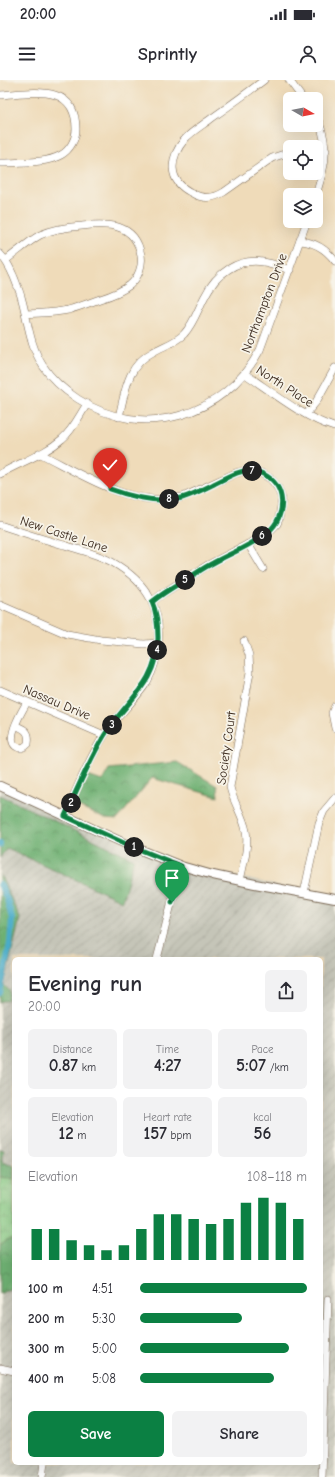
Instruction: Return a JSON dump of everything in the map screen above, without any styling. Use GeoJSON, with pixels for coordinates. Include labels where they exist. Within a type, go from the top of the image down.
{"type":"FeatureCollection","features":[{"type":"Feature","properties":{"kind":"main road"},"geometry":{"type":"LineString","coordinates":[[0,786],[126,844],[181,866],[240,881],[335,899]]}},
{"type":"Feature","properties":{"kind":"street"},"geometry":{"type":"LineString","coordinates":[[264,80],[184,140],[174,158],[173,170],[182,186],[191,193],[202,197],[213,197],[219,196],[272,158],[283,154]]}},
{"type":"Feature","properties":{"kind":"street"},"geometry":{"type":"LineString","coordinates":[[289,80],[298,92]]}},
{"type":"Feature","properties":{"kind":"street"},"geometry":{"type":"LineString","coordinates":[[0,95],[40,92],[57,95],[71,107],[76,120],[76,133],[71,145],[62,154],[49,159],[0,164]]}},
{"type":"Feature","properties":{"kind":"street"},"geometry":{"type":"LineString","coordinates":[[318,188],[326,164],[325,142],[321,132]]}},
{"type":"Feature","properties":{"kind":"street"},"geometry":{"type":"LineString","coordinates":[[6,260],[26,244],[41,235],[59,229],[89,225],[106,224],[118,226],[132,236],[139,246],[142,258],[138,275],[130,284],[120,291],[70,309],[26,314]]}},
{"type":"Feature","properties":{"kind":"street","name":"Northampton Drive"},"geometry":{"type":"LineString","coordinates":[[0,254],[11,268],[26,314],[35,350],[43,366],[60,385],[98,410],[119,417],[136,420],[155,420],[183,415],[217,398],[232,387],[245,374],[260,350],[305,228]]}},
{"type":"Feature","properties":{"kind":"street"},"geometry":{"type":"LineString","coordinates":[[300,241],[313,243],[330,254],[335,260]]}},
{"type":"Feature","properties":{"kind":"street"},"geometry":{"type":"LineString","coordinates":[[119,417],[127,383],[133,369],[143,357],[182,336],[195,317],[213,283],[222,274],[232,267],[244,262],[262,262],[290,270]]}},
{"type":"Feature","properties":{"kind":"street"},"geometry":{"type":"LineString","coordinates":[[306,414],[316,402],[335,368]]}},
{"type":"Feature","properties":{"kind":"street","name":"North Place"},"geometry":{"type":"LineString","coordinates":[[245,374],[306,414],[322,423],[334,427]]}},
{"type":"Feature","properties":{"kind":"street"},"geometry":{"type":"LineString","coordinates":[[0,474],[39,454],[66,436],[87,404]]}},
{"type":"Feature","properties":{"kind":"street"},"geometry":{"type":"LineString","coordinates":[[39,454],[110,489],[146,499],[176,499],[190,495],[236,473],[248,470],[261,473],[271,480],[278,488],[282,499],[282,509],[277,524],[264,535],[208,565],[152,602]]}},
{"type":"Feature","properties":{"kind":"street","name":"New Castle Lane"},"geometry":{"type":"LineString","coordinates":[[0,525],[87,552],[113,562],[128,572],[140,584],[152,602],[158,623],[158,643],[153,666],[146,682],[104,735],[79,784],[65,816]]}},
{"type":"Feature","properties":{"kind":"street"},"geometry":{"type":"LineString","coordinates":[[248,544],[263,569]]}},
{"type":"Feature","properties":{"kind":"street"},"geometry":{"type":"LineString","coordinates":[[0,606],[53,629],[74,636],[144,644],[158,643]]}},
{"type":"Feature","properties":{"kind":"street","name":"Society Court"},"geometry":{"type":"LineString","coordinates":[[240,881],[245,856],[246,831],[230,787],[250,672],[249,656],[244,641]]}},
{"type":"Feature","properties":{"kind":"street","name":"Nassau Drive"},"geometry":{"type":"LineString","coordinates":[[0,690],[104,735]]}},
{"type":"Feature","properties":{"kind":"street"},"geometry":{"type":"LineString","coordinates":[[16,726],[27,702]]}},
{"type":"Feature","properties":{"kind":"street"},"geometry":{"type":"LineString","coordinates":[[335,706],[332,713],[335,728]]}},
{"type":"Feature","properties":{"kind":"street"},"geometry":{"type":"LineString","coordinates":[[304,893],[319,823],[324,811],[335,798]]}},
{"type":"Feature","properties":{"kind":"street"},"geometry":{"type":"LineString","coordinates":[[157,957],[181,866]]}},
{"type":"Feature","properties":{"kind":"street"},"geometry":{"type":"LineString","coordinates":[[323,1448],[328,1300]]}},
{"type":"Feature","properties":{"kind":"street"},"geometry":{"type":"LineString","coordinates":[[0,1368],[12,1371]]}},
{"type":"Feature","properties":{"kind":"street"},"geometry":{"type":"LineString","coordinates":[[42,1477],[44,1465]]}},
{"type":"Feature","properties":{"kind":"street"},"geometry":{"type":"LineString","coordinates":[[322,1465],[322,1477]]}},
{"type":"Feature","properties":{"kind":"shaded area"},"geometry":{"type":"Polygon","coordinates":[[[0,786],[165,860],[335,899],[335,1477],[0,1477],[0,786]]]}},
{"type":"Feature","properties":{"kind":"green space"},"geometry":{"type":"Polygon","coordinates":[[[177,762],[217,786],[218,797],[152,778],[117,820],[105,819],[72,804],[85,775],[102,781],[109,769],[177,762]]]}},
{"type":"Feature","properties":{"kind":"green space"},"geometry":{"type":"Polygon","coordinates":[[[0,795],[134,859],[122,901],[7,848],[0,858],[0,795]]]}},
{"type":"Feature","properties":{"kind":"green space"},"geometry":{"type":"Polygon","coordinates":[[[0,874],[20,918],[4,985],[10,991],[8,1001],[1,1001],[0,1003],[0,874]]]}},
{"type":"Feature","properties":{"kind":"green space"},"geometry":{"type":"Polygon","coordinates":[[[0,1149],[4,1150],[2,1162],[12,1165],[12,1179],[0,1177],[0,1149]]]}},
{"type":"Feature","properties":{"kind":"green space"},"geometry":{"type":"Polygon","coordinates":[[[0,1177],[12,1179],[12,1238],[6,1240],[0,1245],[0,1177]]]}},
{"type":"Feature","properties":{"kind":"green space"},"geometry":{"type":"Polygon","coordinates":[[[12,1238],[12,1289],[0,1294],[0,1245],[6,1240],[12,1238]]]}},
{"type":"Feature","properties":{"kind":"waterway"},"geometry":{"type":"LineString","coordinates":[[0,884],[7,899],[12,919],[10,943],[0,993]]}},
{"type":"Feature","properties":{"kind":"route"},"geometry":{"type":"LineString","coordinates":[[110,489],[139,498],[176,499],[190,495],[236,473],[248,470],[261,473],[271,480],[278,488],[282,499],[282,509],[279,519],[277,524],[269,532],[208,565],[152,602],[158,623],[158,643],[156,658],[150,674],[141,689],[104,735],[79,784],[65,816],[126,844],[181,866],[172,902]]}}]}
